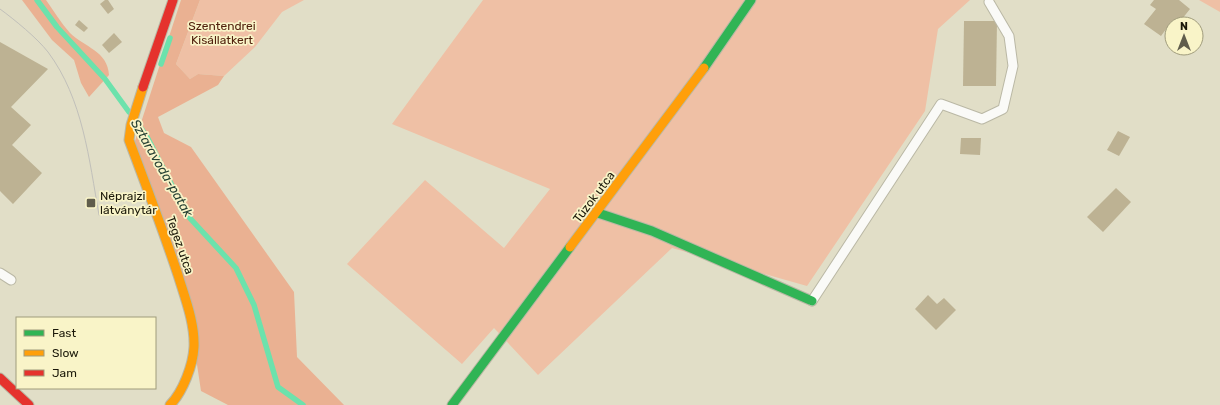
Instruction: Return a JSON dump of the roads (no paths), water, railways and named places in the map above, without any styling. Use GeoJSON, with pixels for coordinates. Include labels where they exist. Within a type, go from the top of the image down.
{"type":"FeatureCollection","features":[{"type":"Feature","properties":{"kind":"street","name":"Tegez utca"},"geometry":{"type":"LineString","coordinates":[[170,405],[178,397],[187,376],[194,347],[189,310],[166,238],[129,140],[136,110],[154,51],[173,0]]}},
{"type":"Feature","properties":{"kind":"street","name":"Túzok utca"},"geometry":{"type":"LineString","coordinates":[[452,405],[598,213],[690,88],[751,0]]}},
{"type":"Feature","properties":{"kind":"street"},"geometry":{"type":"LineString","coordinates":[[598,213],[652,231],[812,301]]}},
{"type":"Feature","properties":{"kind":"street"},"geometry":{"type":"LineString","coordinates":[[0,378],[29,405]]}},
{"type":"Feature","properties":{"kind":"lane"},"geometry":{"type":"LineString","coordinates":[[812,301],[941,104],[982,119],[1003,109],[1013,66],[1010,36],[989,2]]}},
{"type":"Feature","properties":{"kind":"lane"},"geometry":{"type":"LineString","coordinates":[[0,273],[11,280]]}},
{"type":"Feature","properties":{"kind":"waterway","name":"Sztaravoda-patak"},"geometry":{"type":"LineString","coordinates":[[37,0],[57,27],[105,79],[129,112]]}},
{"type":"Feature","properties":{"kind":"waterway"},"geometry":{"type":"LineString","coordinates":[[161,64],[170,38]]}},
{"type":"Feature","properties":{"kind":"waterway","name":"Sztaravoda-patak"},"geometry":{"type":"LineString","coordinates":[[138,124],[147,137],[187,215],[236,268],[254,305],[278,387],[303,405]]}},
{"type":"Feature","properties":{"kind":"tram line"},"geometry":{"type":"LineString","coordinates":[[0,9],[26,29],[38,41],[48,52],[60,70],[77,109],[83,130],[99,215]]}},
{"type":"Feature","properties":{"kind":"place","name":"Néprajzi látványtár"},"geometry":{"type":"Point","coordinates":[91,203]}},
{"type":"Feature","properties":{"kind":"park label","name":"Szentendrei Kisállatkert"},"geometry":{"type":"Point","coordinates":[222,33]}}]}
